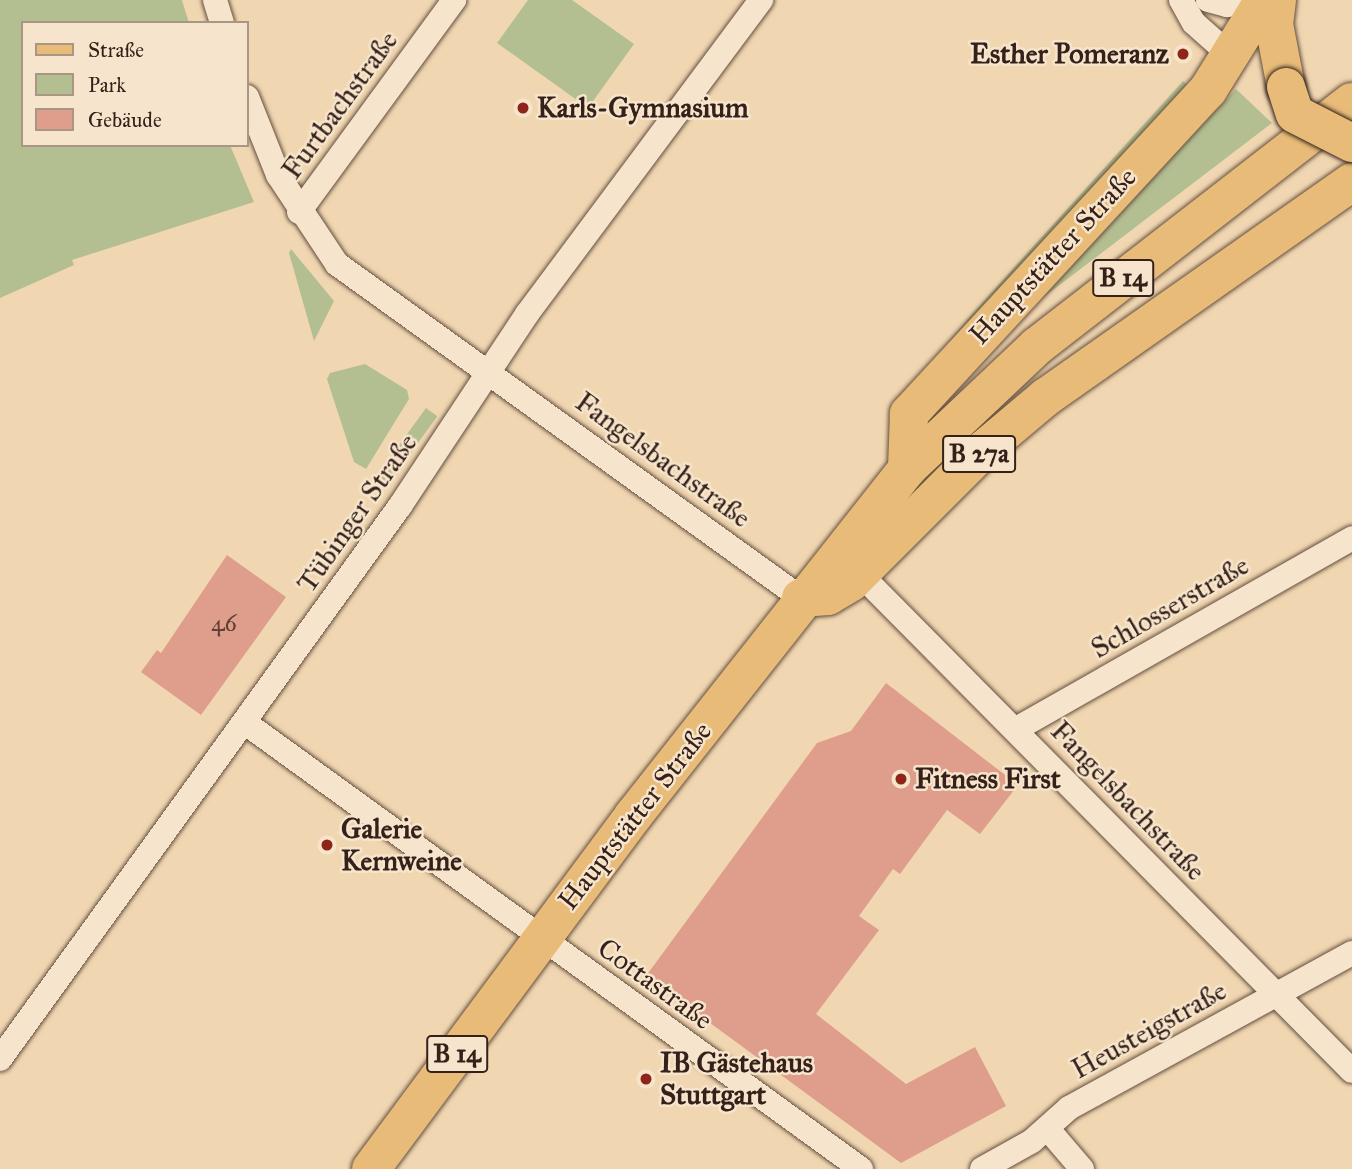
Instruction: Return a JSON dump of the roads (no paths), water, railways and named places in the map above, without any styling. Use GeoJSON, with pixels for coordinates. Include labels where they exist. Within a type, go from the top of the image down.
{"type":"FeatureCollection","features":[{"type":"Feature","properties":{"kind":"main road","name":"B 27a"},"geometry":{"type":"LineString","coordinates":[[1231,56],[1264,0]]}},
{"type":"Feature","properties":{"kind":"main road"},"geometry":{"type":"LineString","coordinates":[[1277,0],[1274,24],[1284,99]]}},
{"type":"Feature","properties":{"kind":"main road"},"geometry":{"type":"LineString","coordinates":[[1231,56],[1284,99],[1352,143]]}},
{"type":"Feature","properties":{"kind":"main road","name":"Hauptstätter Straße"},"geometry":{"type":"LineString","coordinates":[[906,469],[909,414],[1208,90],[1231,56]]}},
{"type":"Feature","properties":{"kind":"main road","name":"Hauptstätter Straße"},"geometry":{"type":"LineString","coordinates":[[371,1169],[541,938],[801,598],[906,469],[1037,346],[1352,102]]}},
{"type":"Feature","properties":{"kind":"main road","name":"B 27a"},"geometry":{"type":"LineString","coordinates":[[801,598],[828,596],[860,574],[983,450],[1045,397],[1352,182]]}},
{"type":"Feature","properties":{"kind":"street"},"geometry":{"type":"LineString","coordinates":[[215,0],[221,21]]}},
{"type":"Feature","properties":{"kind":"street","name":"Furtbachstraße"},"geometry":{"type":"LineString","coordinates":[[299,212],[454,0]]}},
{"type":"Feature","properties":{"kind":"street","name":"Tübinger Straße"},"geometry":{"type":"LineString","coordinates":[[0,1059],[400,506],[490,371],[761,0]]}},
{"type":"Feature","properties":{"kind":"street"},"geometry":{"type":"LineString","coordinates":[[1181,0],[1194,23],[1231,56]]}},
{"type":"Feature","properties":{"kind":"street"},"geometry":{"type":"LineString","coordinates":[[1208,0],[1227,5],[1242,0]]}},
{"type":"Feature","properties":{"kind":"street","name":"Fangelsbachstraße"},"geometry":{"type":"LineString","coordinates":[[248,99],[299,212],[337,264],[490,371],[801,598]]}},
{"type":"Feature","properties":{"kind":"street","name":"Schlosserstraße"},"geometry":{"type":"LineString","coordinates":[[1017,728],[1352,538]]}},
{"type":"Feature","properties":{"kind":"street","name":"Fangelsbachstraße"},"geometry":{"type":"LineString","coordinates":[[860,574],[1017,728],[1352,1071]]}},
{"type":"Feature","properties":{"kind":"street","name":"Cottastraße"},"geometry":{"type":"LineString","coordinates":[[244,722],[861,1169]]}},
{"type":"Feature","properties":{"kind":"street","name":"Heusteigstraße"},"geometry":{"type":"LineString","coordinates":[[982,1169],[1047,1128],[1069,1108],[1352,953]]}},
{"type":"Feature","properties":{"kind":"street"},"geometry":{"type":"LineString","coordinates":[[1047,1128],[1082,1169]]}},
{"type":"Feature","properties":{"kind":"place","name":"Esther Pomeranz"},"geometry":{"type":"Point","coordinates":[1183,54]}},
{"type":"Feature","properties":{"kind":"place","name":"Karls-Gymnasium"},"geometry":{"type":"Point","coordinates":[523,108]}},
{"type":"Feature","properties":{"kind":"place","name":"Fitness First"},"geometry":{"type":"Point","coordinates":[901,779]}},
{"type":"Feature","properties":{"kind":"place","name":"Galerie Kernweine"},"geometry":{"type":"Point","coordinates":[327,845]}},
{"type":"Feature","properties":{"kind":"place","name":"IB Gästehaus Stuttgart"},"geometry":{"type":"Point","coordinates":[646,1079]}}]}
